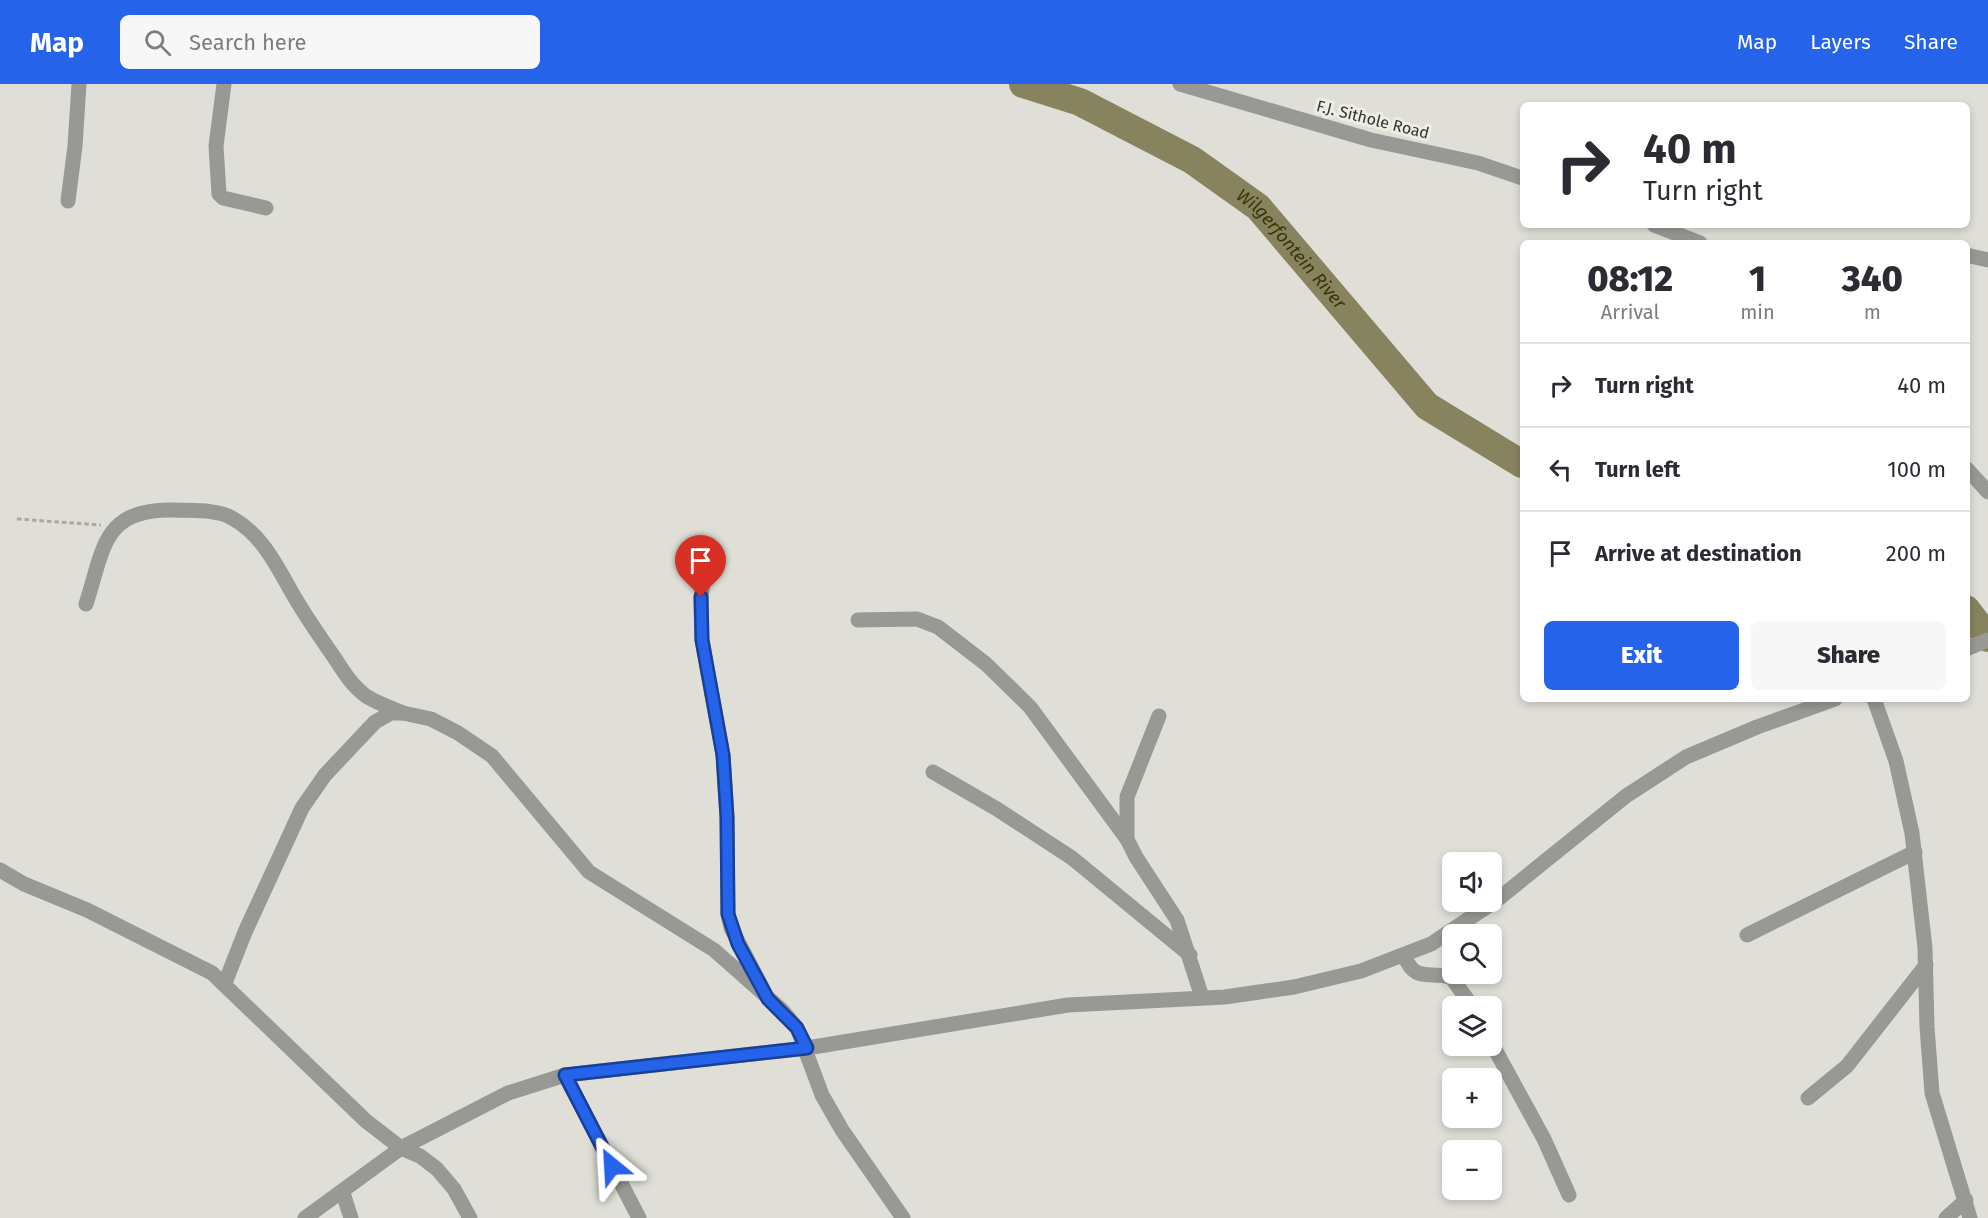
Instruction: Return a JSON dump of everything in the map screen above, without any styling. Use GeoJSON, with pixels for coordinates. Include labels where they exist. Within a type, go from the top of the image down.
{"type":"FeatureCollection","features":[{"type":"Feature","properties":{"kind":"street"},"geometry":{"type":"LineString","coordinates":[[68,201],[75,146],[79,84]]}},
{"type":"Feature","properties":{"kind":"street"},"geometry":{"type":"LineString","coordinates":[[224,84],[216,146],[219,194],[223,198],[266,208]]}},
{"type":"Feature","properties":{"kind":"street","name":"F.J. Sithole Road"},"geometry":{"type":"LineString","coordinates":[[1180,84],[1371,140],[1478,163],[1520,177]]}},
{"type":"Feature","properties":{"kind":"street"},"geometry":{"type":"LineString","coordinates":[[1662,228],[1692,240]]}},
{"type":"Feature","properties":{"kind":"street"},"geometry":{"type":"LineString","coordinates":[[1970,256],[1988,261]]}},
{"type":"Feature","properties":{"kind":"street"},"geometry":{"type":"LineString","coordinates":[[1970,472],[1988,492]]}},
{"type":"Feature","properties":{"kind":"street"},"geometry":{"type":"LineString","coordinates":[[86,604],[108,536],[124,519],[166,510],[200,511],[231,517],[255,535],[273,558],[295,597],[352,683],[364,695],[403,713]]}},
{"type":"Feature","properties":{"kind":"street"},"geometry":{"type":"LineString","coordinates":[[706,560],[701,597],[702,640],[723,755],[727,817],[728,914],[738,944],[768,999]]}},
{"type":"Feature","properties":{"kind":"street"},"geometry":{"type":"LineString","coordinates":[[858,620],[917,619],[938,627],[986,664],[1030,707],[1127,838],[1136,857],[1177,920],[1202,997]]}},
{"type":"Feature","properties":{"kind":"street"},"geometry":{"type":"LineString","coordinates":[[1970,648],[1988,640]]}},
{"type":"Feature","properties":{"kind":"street"},"geometry":{"type":"LineString","coordinates":[[305,1218],[343,1193],[401,1148],[508,1093],[565,1075],[807,1048],[1068,1005],[1202,997],[1293,987],[1361,971],[1431,944],[1497,900],[1626,796],[1686,758],[1757,727],[1827,702]]}},
{"type":"Feature","properties":{"kind":"street"},"geometry":{"type":"LineString","coordinates":[[1875,702],[1905,793],[1915,852],[1926,965],[1932,1093],[1970,1218]]}},
{"type":"Feature","properties":{"kind":"street"},"geometry":{"type":"LineString","coordinates":[[225,983],[245,932],[302,808],[314,790],[350,746],[375,722],[391,713],[431,719],[458,732],[492,756],[569,851],[589,872],[714,950],[797,1028],[807,1048],[822,1095],[903,1218]]}},
{"type":"Feature","properties":{"kind":"street"},"geometry":{"type":"LineString","coordinates":[[1127,838],[1127,797],[1159,716]]}},
{"type":"Feature","properties":{"kind":"street"},"geometry":{"type":"LineString","coordinates":[[933,772],[997,809],[1072,858],[1190,955]]}},
{"type":"Feature","properties":{"kind":"street"},"geometry":{"type":"LineString","coordinates":[[1747,935],[1915,852]]}},
{"type":"Feature","properties":{"kind":"street"},"geometry":{"type":"LineString","coordinates":[[0,870],[197,964],[225,983],[351,1107],[401,1148],[420,1156],[436,1169],[454,1190],[470,1218]]}},
{"type":"Feature","properties":{"kind":"street"},"geometry":{"type":"LineString","coordinates":[[1404,955],[1408,966],[1420,975],[1451,977],[1465,996]]}},
{"type":"Feature","properties":{"kind":"street"},"geometry":{"type":"LineString","coordinates":[[1808,1098],[1847,1066],[1926,965]]}},
{"type":"Feature","properties":{"kind":"street"},"geometry":{"type":"LineString","coordinates":[[1499,1056],[1544,1139],[1569,1195]]}},
{"type":"Feature","properties":{"kind":"street"},"geometry":{"type":"LineString","coordinates":[[565,1075],[639,1218]]}},
{"type":"Feature","properties":{"kind":"street"},"geometry":{"type":"LineString","coordinates":[[343,1193],[351,1218]]}},
{"type":"Feature","properties":{"kind":"street"},"geometry":{"type":"LineString","coordinates":[[1946,1218],[1966,1200]]}},
{"type":"Feature","properties":{"kind":"path"},"geometry":{"type":"LineString","coordinates":[[17,519],[115,526]]}},
{"type":"Feature","properties":{"kind":"waterway","name":"Wilgerfontein River"},"geometry":{"type":"LineString","coordinates":[[1023,84],[1080,102],[1192,160],[1258,207],[1427,406],[1520,463]]}},
{"type":"Feature","properties":{"kind":"waterway","name":"Wilgerfontein River"},"geometry":{"type":"LineString","coordinates":[[1970,614],[1988,638]]}},
{"type":"Feature","properties":{"kind":"route"},"geometry":{"type":"LineString","coordinates":[[612,1166],[565,1075],[807,1048],[797,1028],[783,1010],[768,999],[731,928],[728,914],[727,817],[723,755],[702,640],[701,597]]}}]}
